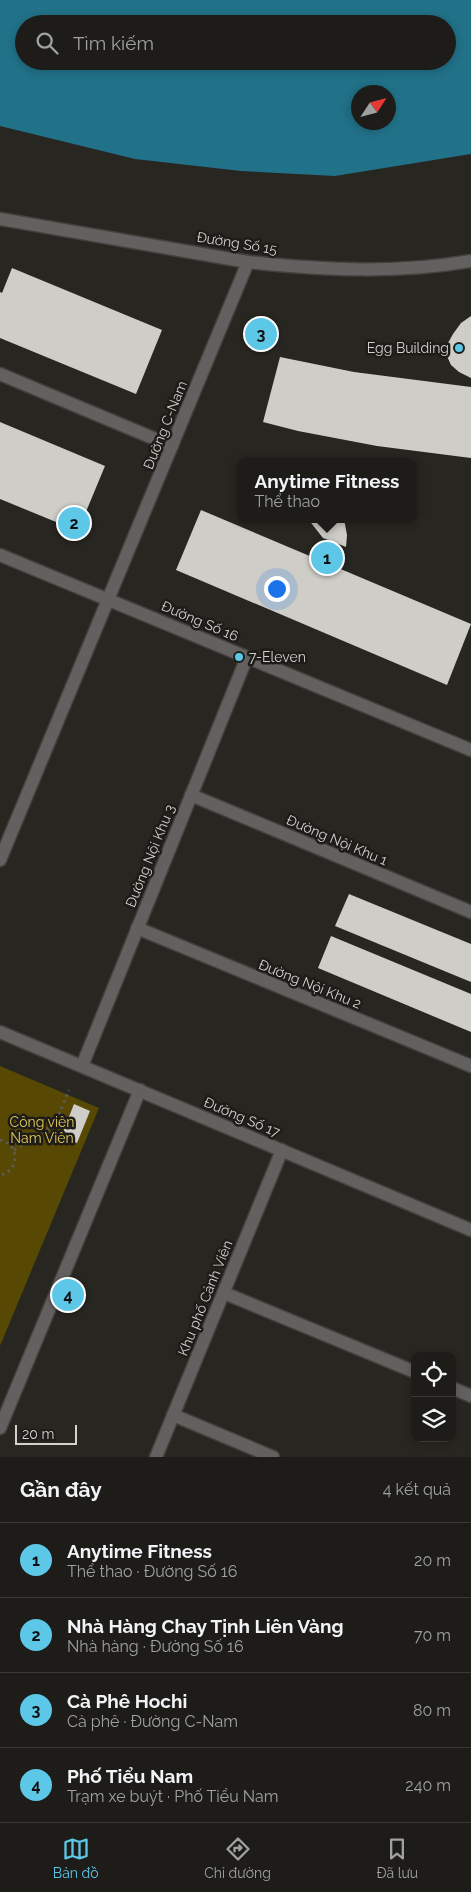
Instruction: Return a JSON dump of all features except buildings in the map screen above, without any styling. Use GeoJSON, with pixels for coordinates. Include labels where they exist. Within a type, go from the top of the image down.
{"type":"FeatureCollection","features":[{"type":"Feature","properties":{"kind":"street","name":"Đường Số 15"},"geometry":{"type":"LineString","coordinates":[[0,219],[248,262],[312,268],[380,269],[420,267],[471,261]]}},
{"type":"Feature","properties":{"kind":"street","name":"Đường C-Nam"},"geometry":{"type":"LineString","coordinates":[[0,860],[248,262]]}},
{"type":"Feature","properties":{"kind":"street"},"geometry":{"type":"LineString","coordinates":[[0,374],[172,446]]}},
{"type":"Feature","properties":{"kind":"street","name":"Đường Số 16"},"geometry":{"type":"LineString","coordinates":[[0,555],[471,750]]}},
{"type":"Feature","properties":{"kind":"street","name":"Đường Nội Khu 3"},"geometry":{"type":"LineString","coordinates":[[82,1066],[247,657]]}},
{"type":"Feature","properties":{"kind":"street","name":"Đường Nội Khu 1"},"geometry":{"type":"LineString","coordinates":[[191,795],[471,912]]}},
{"type":"Feature","properties":{"kind":"street","name":"Đường Nội Khu 2"},"geometry":{"type":"LineString","coordinates":[[137,928],[471,1066]]}},
{"type":"Feature","properties":{"kind":"street","name":"Đường Số 17"},"geometry":{"type":"LineString","coordinates":[[0,1032],[471,1230]]}},
{"type":"Feature","properties":{"kind":"street"},"geometry":{"type":"LineString","coordinates":[[0,1428],[140,1090]]}},
{"type":"Feature","properties":{"kind":"street","name":"Khu phố Cảnh Viên"},"geometry":{"type":"LineString","coordinates":[[156,1457],[282,1150]]}},
{"type":"Feature","properties":{"kind":"street"},"geometry":{"type":"LineString","coordinates":[[224,1293],[411,1370]]}},
{"type":"Feature","properties":{"kind":"street"},"geometry":{"type":"LineString","coordinates":[[456,1390],[471,1396]]}},
{"type":"Feature","properties":{"kind":"street"},"geometry":{"type":"LineString","coordinates":[[173,1415],[273,1457]]}},
{"type":"Feature","properties":{"kind":"path"},"geometry":{"type":"LineString","coordinates":[[14,1150],[55,1124],[70,1090]]}},
{"type":"Feature","properties":{"kind":"path"},"geometry":{"type":"LineString","coordinates":[[0,1140],[9,1144],[14,1150],[16,1157],[9,1171],[0,1175]]}},
{"type":"Feature","properties":{"kind":"green space","name":"Công viên Nam Viên"},"geometry":{"type":"Polygon","coordinates":[[[0,1066],[99,1108],[0,1346],[0,1066]]]}},
{"type":"Feature","properties":{"kind":"water"},"geometry":{"type":"Polygon","coordinates":[[[0,0],[471,0],[471,154],[335,176],[241,171],[135,159],[0,126],[0,0]]]}},
{"type":"Feature","properties":{"kind":"place","name":"Cà Phê Hochi"},"geometry":{"type":"Point","coordinates":[261,334]}},
{"type":"Feature","properties":{"kind":"place","name":"Egg Building"},"geometry":{"type":"Point","coordinates":[459,348]}},
{"type":"Feature","properties":{"kind":"place","name":"Nhà Hàng Chay Tịnh Liên Vàng"},"geometry":{"type":"Point","coordinates":[74,523]}},
{"type":"Feature","properties":{"kind":"place","name":"Anytime Fitness"},"geometry":{"type":"Point","coordinates":[327,558]}},
{"type":"Feature","properties":{"kind":"place","name":"7-Eleven"},"geometry":{"type":"Point","coordinates":[239,657]}},
{"type":"Feature","properties":{"kind":"place","name":"Phố Tiểu Nam"},"geometry":{"type":"Point","coordinates":[68,1295]}}]}
